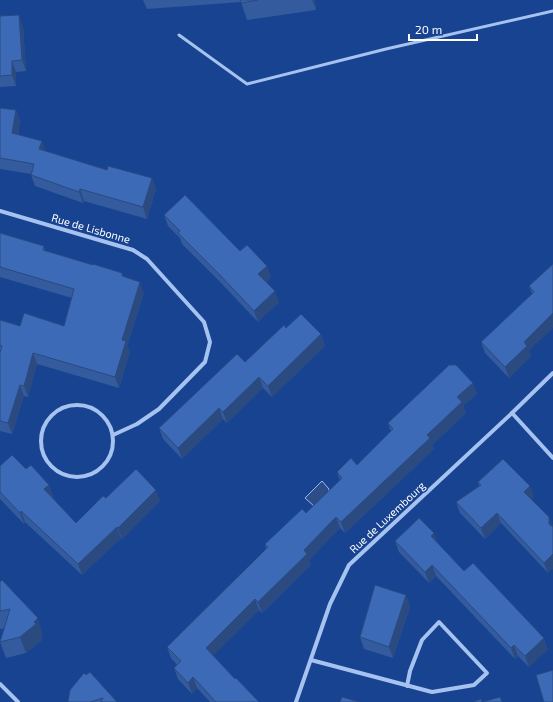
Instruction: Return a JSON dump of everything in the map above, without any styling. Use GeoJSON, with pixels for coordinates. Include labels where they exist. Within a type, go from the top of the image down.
{"type":"FeatureCollection","features":[{"type":"Feature","properties":{"kind":"street","name":"Rue de Lisbonne"},"geometry":{"type":"LineString","coordinates":[[0,211],[133,250],[147,259],[204,322],[210,342],[205,362],[159,409],[137,424],[113,435]]}},
{"type":"Feature","properties":{"kind":"street","name":"Rue de Luxembourg"},"geometry":{"type":"LineString","coordinates":[[296,702],[330,604],[350,564],[553,373]]}},
{"type":"Feature","properties":{"kind":"street"},"geometry":{"type":"LineString","coordinates":[[77,404],[89,406],[100,413],[108,423],[113,435],[113,446],[110,458],[103,467],[94,474],[83,477],[71,477],[60,474],[51,467],[44,457],[41,446],[41,434],[45,423],[54,413],[64,406],[77,404]]}},
{"type":"Feature","properties":{"kind":"street"},"geometry":{"type":"LineString","coordinates":[[512,413],[553,458]]}},
{"type":"Feature","properties":{"kind":"street"},"geometry":{"type":"LineString","coordinates":[[311,660],[407,686],[432,692],[474,685],[487,673],[438,622],[422,640],[410,671],[407,686]]}},
{"type":"Feature","properties":{"kind":"street"},"geometry":{"type":"LineString","coordinates":[[0,684],[18,702]]}},
{"type":"Feature","properties":{"kind":"lane"},"geometry":{"type":"LineString","coordinates":[[179,35],[247,84],[386,49],[553,11]]}},
{"type":"Feature","properties":{"kind":"water"},"geometry":{"type":"Polygon","coordinates":[[[322,481],[329,489],[329,493],[315,507],[305,498],[322,481]]]}},
{"type":"Feature","properties":{"kind":"building"},"geometry":{"type":"Polygon","coordinates":[[[241,0],[258,0],[241,3],[241,0]]]}},
{"type":"Feature","properties":{"kind":"building"},"geometry":{"type":"Polygon","coordinates":[[[19,15],[22,60],[12,61],[12,75],[0,76],[0,16],[19,15]]]}},
{"type":"Feature","properties":{"kind":"building"},"geometry":{"type":"Polygon","coordinates":[[[0,108],[16,110],[12,133],[42,141],[39,149],[107,170],[108,166],[152,178],[143,207],[80,189],[79,192],[31,175],[34,164],[0,158],[0,108]]]}},
{"type":"Feature","properties":{"kind":"building"},"geometry":{"type":"Polygon","coordinates":[[[185,195],[240,251],[247,245],[267,266],[258,274],[275,291],[254,311],[178,233],[180,231],[164,215],[185,195]]]}},
{"type":"Feature","properties":{"kind":"building"},"geometry":{"type":"Polygon","coordinates":[[[0,233],[44,246],[43,250],[122,273],[122,276],[140,282],[122,340],[126,341],[115,377],[33,353],[24,386],[20,385],[8,423],[0,421],[0,353],[2,346],[0,345],[0,320],[20,326],[24,313],[64,326],[74,289],[0,267],[0,233]]]}},
{"type":"Feature","properties":{"kind":"building"},"geometry":{"type":"Polygon","coordinates":[[[553,264],[553,313],[524,342],[527,346],[505,367],[481,342],[534,292],[529,286],[553,264]]]}},
{"type":"Feature","properties":{"kind":"building"},"geometry":{"type":"Polygon","coordinates":[[[301,314],[321,334],[268,386],[259,377],[223,412],[219,408],[178,448],[159,428],[237,354],[245,362],[284,325],[286,328],[301,314]]]}},
{"type":"Feature","properties":{"kind":"building"},"geometry":{"type":"Polygon","coordinates":[[[449,365],[456,365],[473,383],[457,397],[462,402],[427,435],[430,438],[341,522],[336,517],[304,550],[307,554],[258,602],[255,599],[206,648],[259,702],[216,702],[193,677],[188,683],[174,668],[181,661],[167,647],[268,547],[265,544],[302,509],[306,513],[342,478],[337,472],[351,458],[357,465],[393,429],[388,423],[449,365]]]}},
{"type":"Feature","properties":{"kind":"building"},"geometry":{"type":"Polygon","coordinates":[[[12,455],[26,469],[31,465],[49,485],[44,489],[76,523],[103,496],[106,498],[136,469],[156,490],[118,528],[117,527],[78,564],[21,511],[20,513],[0,492],[0,466],[12,455]]]}},
{"type":"Feature","properties":{"kind":"building"},"geometry":{"type":"Polygon","coordinates":[[[503,459],[530,486],[524,492],[549,517],[549,524],[553,527],[553,554],[544,563],[497,513],[481,528],[456,502],[481,485],[478,482],[503,459]]]}},
{"type":"Feature","properties":{"kind":"building"},"geometry":{"type":"Polygon","coordinates":[[[419,518],[434,533],[431,536],[464,571],[473,563],[544,638],[525,656],[514,645],[511,648],[432,565],[425,572],[395,541],[419,518]]]}},
{"type":"Feature","properties":{"kind":"building"},"geometry":{"type":"Polygon","coordinates":[[[2,580],[38,618],[34,622],[36,624],[20,637],[0,642],[10,609],[0,611],[0,582],[2,580]]]}},
{"type":"Feature","properties":{"kind":"building"},"geometry":{"type":"Polygon","coordinates":[[[375,585],[406,595],[389,647],[360,637],[375,585]]]}},
{"type":"Feature","properties":{"kind":"building"},"geometry":{"type":"Polygon","coordinates":[[[553,670],[553,702],[544,702],[536,675],[553,670]]]}},
{"type":"Feature","properties":{"kind":"building"},"geometry":{"type":"Polygon","coordinates":[[[90,672],[117,702],[101,702],[103,698],[90,702],[68,702],[70,690],[84,673],[86,675],[90,672]]]}},
{"type":"Feature","properties":{"kind":"building"},"geometry":{"type":"Polygon","coordinates":[[[342,697],[359,702],[340,702],[342,697]]]}},
{"type":"Feature","properties":{"kind":"building"},"geometry":{"type":"Polygon","coordinates":[[[500,697],[502,702],[482,702],[500,697]]]}},
{"type":"Feature","properties":{"kind":"building"},"geometry":{"type":"Polygon","coordinates":[[[481,699],[482,702],[473,702],[481,699]]]}}]}
